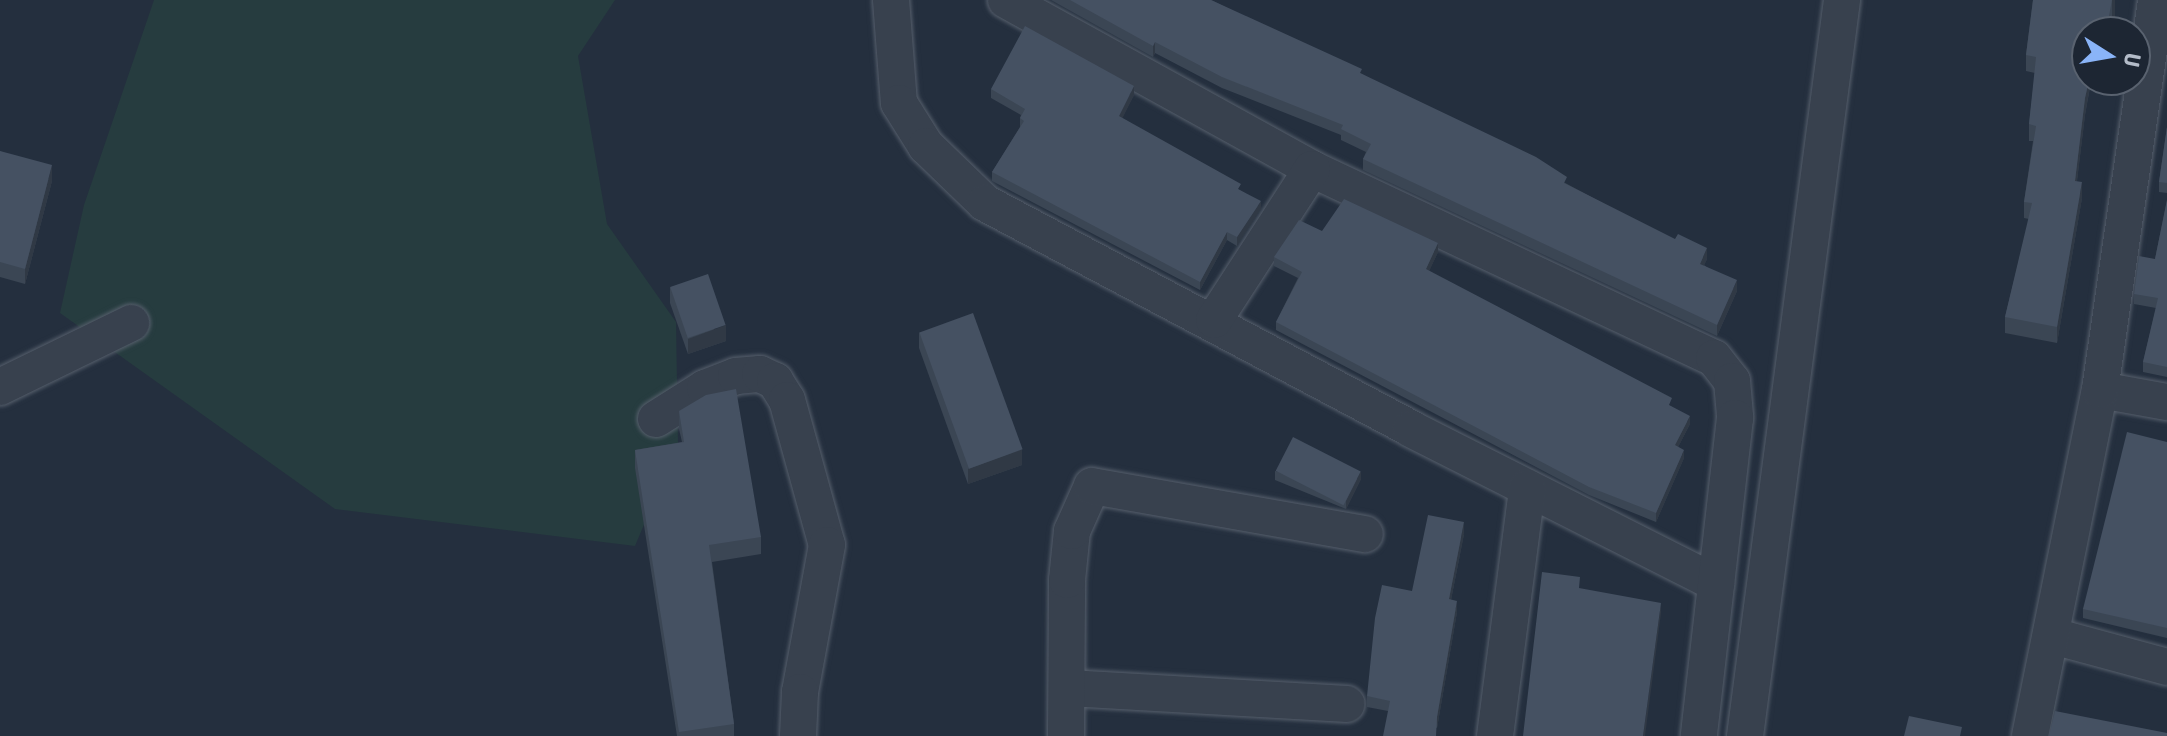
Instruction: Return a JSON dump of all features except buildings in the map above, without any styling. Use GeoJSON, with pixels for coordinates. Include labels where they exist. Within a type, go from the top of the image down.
{"type":"FeatureCollection","features":[{"type":"Feature","properties":{"kind":"street"},"geometry":{"type":"LineString","coordinates":[[891,0],[899,103],[908,121],[951,174],[985,203],[1214,320],[1241,340],[1716,583]]}},
{"type":"Feature","properties":{"kind":"street"},"geometry":{"type":"LineString","coordinates":[[1006,0],[1312,169],[1714,358],[1732,381],[1735,418],[1699,736]]}},
{"type":"Feature","properties":{"kind":"street"},"geometry":{"type":"LineString","coordinates":[[1745,736],[1782,424],[1842,0]]}},
{"type":"Feature","properties":{"kind":"street"},"geometry":{"type":"LineString","coordinates":[[2030,736],[2053,636],[2100,390],[2156,0]]}},
{"type":"Feature","properties":{"kind":"street"},"geometry":{"type":"LineString","coordinates":[[1214,320],[1312,169]]}},
{"type":"Feature","properties":{"kind":"street"},"geometry":{"type":"LineString","coordinates":[[0,387],[131,323]]}},
{"type":"Feature","properties":{"kind":"street"},"geometry":{"type":"LineString","coordinates":[[656,419],[705,388],[736,376],[760,374],[775,381],[787,400],[827,545],[800,692],[798,736]]}},
{"type":"Feature","properties":{"kind":"street"},"geometry":{"type":"LineString","coordinates":[[2100,390],[2167,402]]}},
{"type":"Feature","properties":{"kind":"street"},"geometry":{"type":"LineString","coordinates":[[1066,736],[1072,531],[1092,486],[1365,534]]}},
{"type":"Feature","properties":{"kind":"street"},"geometry":{"type":"LineString","coordinates":[[1495,736],[1527,488]]}},
{"type":"Feature","properties":{"kind":"street"},"geometry":{"type":"LineString","coordinates":[[2053,636],[2167,667]]}},
{"type":"Feature","properties":{"kind":"street"},"geometry":{"type":"LineString","coordinates":[[1069,688],[1347,704]]}},
{"type":"Feature","properties":{"kind":"green space"},"geometry":{"type":"Polygon","coordinates":[[[154,0],[615,0],[578,56],[607,224],[676,322],[678,444],[635,546],[335,509],[60,313],[84,205],[154,0]]]}}]}
